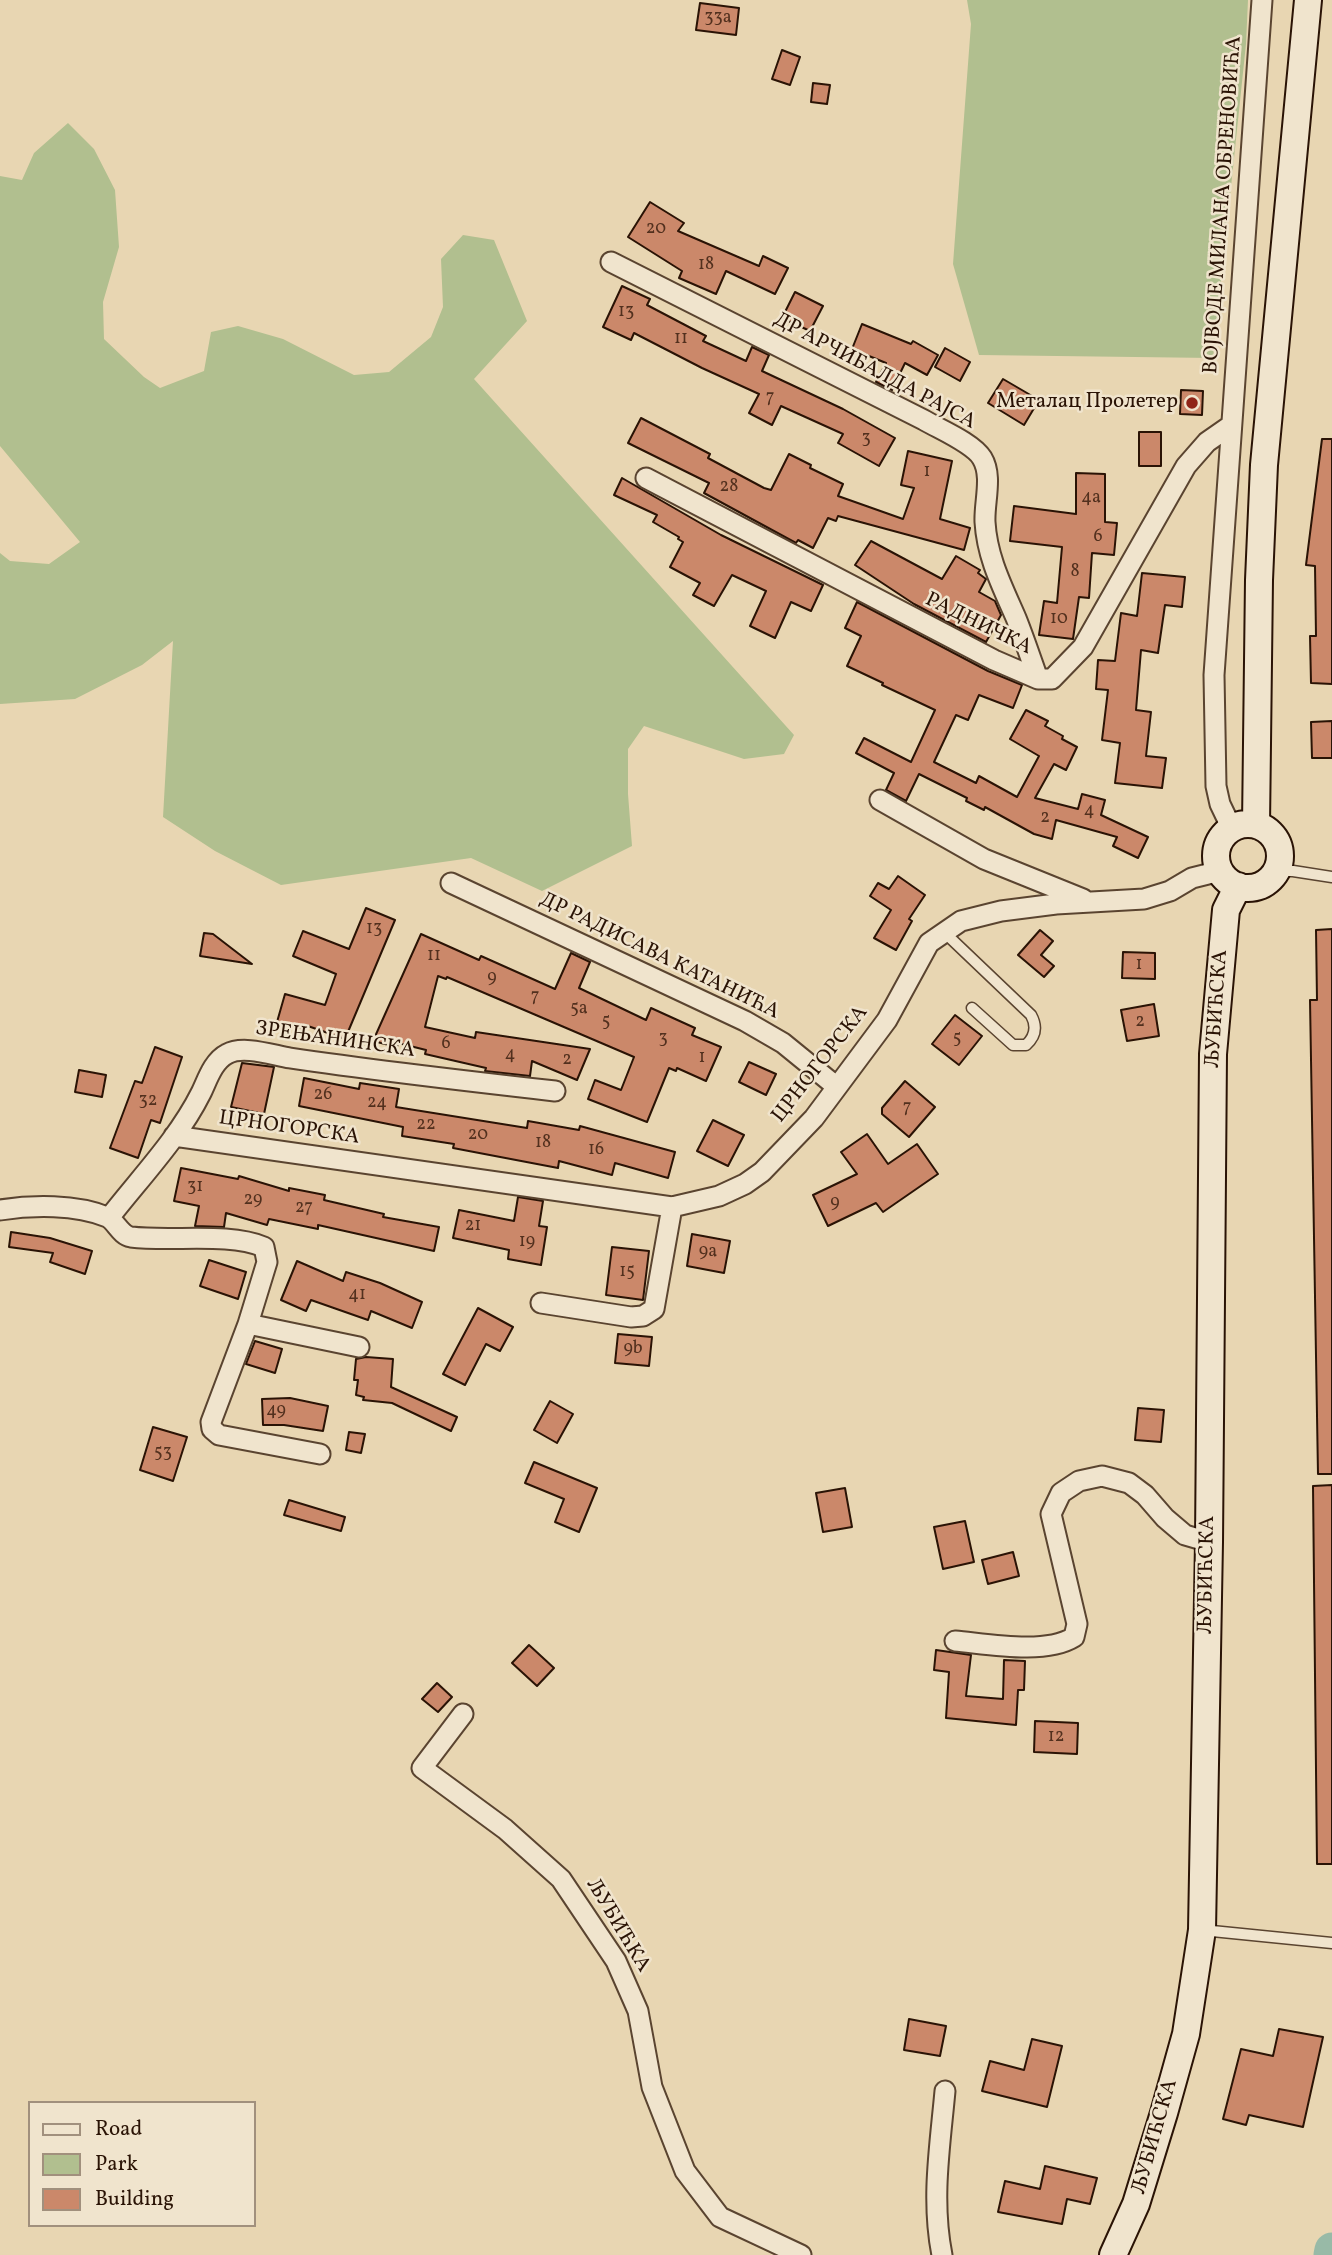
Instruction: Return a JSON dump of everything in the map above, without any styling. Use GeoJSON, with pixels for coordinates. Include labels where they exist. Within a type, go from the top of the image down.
{"type":"FeatureCollection","features":[{"type":"Feature","properties":{"kind":"street","name":"ВОЈВОДЕ МИЛАНА ОБРЕНОВИЋА"},"geometry":{"type":"LineString","coordinates":[[1244,827],[1220,804],[1214,771],[1214,675],[1262,0]]}},
{"type":"Feature","properties":{"kind":"street"},"geometry":{"type":"LineString","coordinates":[[1244,827],[1265,452],[1308,0]]}},
{"type":"Feature","properties":{"kind":"street","name":"ДР АРЧИБАЛДА РАЈСА"},"geometry":{"type":"LineString","coordinates":[[611,262],[924,420],[965,443],[982,457],[988,478],[984,507],[986,544],[1038,679]]}},
{"type":"Feature","properties":{"kind":"street","name":"РАДНИЧКА"},"geometry":{"type":"LineString","coordinates":[[646,478],[994,660],[1038,679],[1052,679],[1083,647],[1186,466],[1207,442],[1230,426]]}},
{"type":"Feature","properties":{"kind":"street"},"geometry":{"type":"LineString","coordinates":[[880,800],[984,859],[1087,901]]}},
{"type":"Feature","properties":{"kind":"street"},"geometry":{"type":"LineString","coordinates":[[1244,827],[1265,829],[1277,843],[1280,853],[1276,871],[1256,887],[1229,878],[1217,863],[1220,840],[1244,827]]}},
{"type":"Feature","properties":{"kind":"street","name":"ЦРНОГОРСКА"},"geometry":{"type":"LineString","coordinates":[[174,1136],[672,1207],[719,1196],[762,1172],[814,1118],[887,1020],[929,943],[961,921],[1001,911],[1087,901],[1144,899],[1170,891],[1192,878],[1229,878]]}},
{"type":"Feature","properties":{"kind":"street","name":"ЉУБИЋСКА"},"geometry":{"type":"LineString","coordinates":[[1113,2255],[1136,2204],[1186,2034],[1202,1930],[1209,1542],[1213,1054],[1229,878]]}},
{"type":"Feature","properties":{"kind":"street","name":"ДР РАДИСАВА КАТАНИЋА"},"geometry":{"type":"LineString","coordinates":[[451,883],[745,1021],[783,1043],[837,1087]]}},
{"type":"Feature","properties":{"kind":"street","name":"ЗРЕЊАНИНСКА"},"geometry":{"type":"LineString","coordinates":[[109,1218],[174,1136],[200,1096],[211,1071],[227,1054],[251,1050],[355,1068],[555,1091]]}},
{"type":"Feature","properties":{"kind":"street"},"geometry":{"type":"LineString","coordinates":[[0,1210],[62,1207],[109,1218],[126,1236],[160,1240],[248,1240],[264,1247],[267,1262],[248,1324],[211,1422],[212,1429],[219,1435],[320,1454]]}},
{"type":"Feature","properties":{"kind":"street"},"geometry":{"type":"LineString","coordinates":[[541,1303],[631,1317],[643,1316],[654,1309],[672,1207]]}},
{"type":"Feature","properties":{"kind":"street"},"geometry":{"type":"LineString","coordinates":[[248,1324],[359,1347]]}},
{"type":"Feature","properties":{"kind":"street"},"geometry":{"type":"LineString","coordinates":[[955,1641],[1037,1646],[1062,1645],[1074,1637],[1077,1624],[1051,1514],[1060,1493],[1079,1481],[1102,1476],[1129,1483],[1146,1495],[1165,1518],[1185,1535],[1209,1542]]}},
{"type":"Feature","properties":{"kind":"street","name":"ЉУБИЋКА"},"geometry":{"type":"LineString","coordinates":[[463,1714],[422,1768],[505,1829],[561,1879],[617,1961],[638,2011],[652,2087],[685,2171],[720,2217],[800,2255]]}},
{"type":"Feature","properties":{"kind":"street"},"geometry":{"type":"LineString","coordinates":[[942,2255],[936,2213],[937,2172],[946,2091]]}},
{"type":"Feature","properties":{"kind":"lane"},"geometry":{"type":"LineString","coordinates":[[1276,871],[1329,875]]}},
{"type":"Feature","properties":{"kind":"lane"},"geometry":{"type":"LineString","coordinates":[[945,933],[1031,1015],[1034,1022],[1033,1036],[1026,1045],[1013,1045],[972,1009]]}},
{"type":"Feature","properties":{"kind":"lane"},"geometry":{"type":"LineString","coordinates":[[1202,1930],[1332,1943]]}},
{"type":"Feature","properties":{"kind":"green space"},"geometry":{"type":"Polygon","coordinates":[[[967,0],[1248,0],[1246,44],[1213,358],[979,355],[953,264],[971,24],[967,0]]]}},
{"type":"Feature","properties":{"kind":"green space"},"geometry":{"type":"Polygon","coordinates":[[[68,123],[94,149],[115,190],[119,247],[103,302],[104,339],[144,377],[160,388],[204,371],[211,332],[238,326],[283,339],[354,375],[389,372],[431,337],[443,307],[441,259],[463,235],[494,240],[527,321],[474,379],[794,735],[784,754],[744,759],[644,726],[628,749],[632,846],[542,891],[471,858],[281,885],[215,851],[163,817],[173,641],[142,665],[75,699],[0,704],[0,553],[10,561],[49,564],[80,542],[0,446],[0,176],[22,180],[34,153],[68,123]]]}},
{"type":"Feature","properties":{"kind":"building"},"geometry":{"type":"Polygon","coordinates":[[[700,3],[739,8],[736,35],[696,30],[700,3]]]}},
{"type":"Feature","properties":{"kind":"building"},"geometry":{"type":"Polygon","coordinates":[[[782,50],[800,57],[790,85],[772,79],[782,50]]]}},
{"type":"Feature","properties":{"kind":"building"},"geometry":{"type":"Polygon","coordinates":[[[813,83],[830,85],[827,104],[811,102],[813,83]]]}},
{"type":"Feature","properties":{"kind":"building"},"geometry":{"type":"Polygon","coordinates":[[[650,202],[684,223],[678,231],[759,266],[763,256],[788,268],[775,294],[726,271],[716,294],[679,278],[682,271],[628,237],[650,202]]]}},
{"type":"Feature","properties":{"kind":"building"},"geometry":{"type":"Polygon","coordinates":[[[622,286],[650,299],[647,305],[706,336],[703,341],[746,361],[752,347],[769,355],[762,371],[843,409],[895,438],[879,466],[838,443],[843,434],[781,406],[772,425],[749,413],[759,394],[634,333],[631,340],[603,327],[622,286]]]}},
{"type":"Feature","properties":{"kind":"building"},"geometry":{"type":"Polygon","coordinates":[[[795,292],[823,306],[810,331],[782,318],[795,292]]]}},
{"type":"Feature","properties":{"kind":"building"},"geometry":{"type":"Polygon","coordinates":[[[862,324],[911,344],[913,341],[938,355],[927,375],[905,363],[892,390],[876,382],[886,363],[852,349],[862,324]]]}},
{"type":"Feature","properties":{"kind":"building"},"geometry":{"type":"Polygon","coordinates":[[[945,348],[970,362],[960,381],[935,367],[945,348]]]}},
{"type":"Feature","properties":{"kind":"building"},"geometry":{"type":"Polygon","coordinates":[[[1003,379],[1039,400],[1024,425],[988,403],[1003,379]]]}},
{"type":"Feature","properties":{"kind":"building","name":"Металац Пролетер"},"geometry":{"type":"Polygon","coordinates":[[[1181,390],[1203,391],[1202,415],[1180,414],[1181,390]]]}},
{"type":"Feature","properties":{"kind":"building"},"geometry":{"type":"Polygon","coordinates":[[[641,418],[710,454],[708,458],[764,488],[771,490],[789,454],[843,484],[838,496],[903,519],[914,488],[901,485],[908,451],[952,461],[940,519],[970,528],[964,550],[838,516],[836,521],[828,518],[813,548],[798,540],[796,543],[704,493],[709,483],[628,443],[641,418]]]}},
{"type":"Feature","properties":{"kind":"building"},"geometry":{"type":"Polygon","coordinates":[[[1139,432],[1161,432],[1161,466],[1139,466],[1139,432]]]}},
{"type":"Feature","properties":{"kind":"building"},"geometry":{"type":"Polygon","coordinates":[[[1322,439],[1332,439],[1332,684],[1311,683],[1310,636],[1316,636],[1315,566],[1306,565],[1322,439]]]}},
{"type":"Feature","properties":{"kind":"building"},"geometry":{"type":"Polygon","coordinates":[[[1076,473],[1105,474],[1105,522],[1117,523],[1114,555],[1092,553],[1089,598],[1079,597],[1073,639],[1039,635],[1044,601],[1057,603],[1062,547],[1010,541],[1014,506],[1076,514],[1076,473]]]}},
{"type":"Feature","properties":{"kind":"building"},"geometry":{"type":"Polygon","coordinates":[[[622,478],[721,535],[823,585],[811,611],[791,602],[775,638],[750,626],[766,591],[732,575],[714,606],[693,595],[700,583],[670,567],[683,542],[653,522],[657,515],[614,495],[622,478]]]}},
{"type":"Feature","properties":{"kind":"building"},"geometry":{"type":"Polygon","coordinates":[[[871,541],[942,579],[956,556],[980,570],[978,573],[986,579],[979,592],[995,601],[1001,615],[986,642],[914,604],[855,565],[871,541]]]}},
{"type":"Feature","properties":{"kind":"building"},"geometry":{"type":"Polygon","coordinates":[[[1142,573],[1185,577],[1182,607],[1165,605],[1158,653],[1141,650],[1136,710],[1151,712],[1146,756],[1166,758],[1162,788],[1115,783],[1120,743],[1102,740],[1108,690],[1096,689],[1098,660],[1115,661],[1121,613],[1137,616],[1142,573]]]}},
{"type":"Feature","properties":{"kind":"building"},"geometry":{"type":"Polygon","coordinates":[[[857,602],[988,671],[1022,685],[1013,708],[979,695],[968,720],[956,715],[934,762],[976,783],[979,776],[1017,797],[1039,756],[1010,739],[1026,710],[1048,721],[1045,726],[1077,747],[1066,770],[1054,764],[1035,798],[1078,809],[1082,794],[1105,800],[1101,815],[1148,837],[1138,858],[1113,846],[1117,837],[1056,820],[1052,839],[1034,834],[985,807],[984,810],[966,801],[967,798],[919,774],[906,801],[886,790],[894,773],[856,753],[864,738],[911,762],[935,710],[847,666],[861,636],[845,628],[857,602]]]}},
{"type":"Feature","properties":{"kind":"building"},"geometry":{"type":"Polygon","coordinates":[[[1332,721],[1332,758],[1312,758],[1311,722],[1332,721]]]}},
{"type":"Feature","properties":{"kind":"building"},"geometry":{"type":"Polygon","coordinates":[[[898,876],[925,895],[909,919],[912,921],[896,950],[874,938],[891,910],[870,896],[878,883],[889,889],[898,876]]]}},
{"type":"Feature","properties":{"kind":"building"},"geometry":{"type":"Polygon","coordinates":[[[366,908],[395,920],[345,1039],[305,1025],[304,1029],[277,1022],[285,994],[325,1005],[336,974],[293,956],[303,931],[349,949],[366,908]]]}},
{"type":"Feature","properties":{"kind":"building"},"geometry":{"type":"Polygon","coordinates":[[[1332,929],[1332,1474],[1318,1474],[1310,1000],[1317,1000],[1316,930],[1332,929]]]}},
{"type":"Feature","properties":{"kind":"building"},"geometry":{"type":"Polygon","coordinates":[[[1040,930],[1053,941],[1041,955],[1054,966],[1044,977],[1018,955],[1040,930]]]}},
{"type":"Feature","properties":{"kind":"building"},"geometry":{"type":"Polygon","coordinates":[[[204,933],[213,934],[252,964],[200,956],[204,933]]]}},
{"type":"Feature","properties":{"kind":"building"},"geometry":{"type":"Polygon","coordinates":[[[421,934],[479,960],[481,956],[555,989],[571,953],[590,962],[579,988],[646,1020],[651,1008],[695,1028],[692,1035],[721,1047],[706,1081],[677,1068],[676,1071],[669,1068],[647,1122],[588,1099],[595,1080],[621,1090],[634,1057],[447,977],[438,976],[425,1027],[475,1038],[476,1032],[590,1049],[577,1080],[532,1061],[530,1076],[485,1071],[486,1068],[425,1054],[426,1050],[398,1043],[397,1047],[373,1041],[421,934]]]}},
{"type":"Feature","properties":{"kind":"building"},"geometry":{"type":"Polygon","coordinates":[[[1123,952],[1155,953],[1155,979],[1122,978],[1123,952]]]}},
{"type":"Feature","properties":{"kind":"building"},"geometry":{"type":"Polygon","coordinates":[[[1154,1004],[1159,1036],[1127,1041],[1121,1010],[1154,1004]]]}},
{"type":"Feature","properties":{"kind":"building"},"geometry":{"type":"Polygon","coordinates":[[[955,1015],[982,1036],[959,1065],[932,1044],[955,1015]]]}},
{"type":"Feature","properties":{"kind":"building"},"geometry":{"type":"Polygon","coordinates":[[[155,1047],[182,1057],[160,1123],[151,1120],[138,1158],[110,1148],[135,1081],[142,1083],[155,1047]]]}},
{"type":"Feature","properties":{"kind":"building"},"geometry":{"type":"Polygon","coordinates":[[[749,1062],[776,1074],[766,1095],[739,1082],[749,1062]]]}},
{"type":"Feature","properties":{"kind":"building"},"geometry":{"type":"Polygon","coordinates":[[[242,1063],[274,1067],[264,1114],[231,1107],[242,1063]]]}},
{"type":"Feature","properties":{"kind":"building"},"geometry":{"type":"Polygon","coordinates":[[[79,1070],[106,1075],[102,1097],[75,1092],[79,1070]]]}},
{"type":"Feature","properties":{"kind":"building"},"geometry":{"type":"Polygon","coordinates":[[[304,1078],[359,1089],[360,1083],[399,1089],[396,1107],[527,1128],[528,1121],[579,1130],[580,1126],[675,1152],[668,1178],[615,1163],[612,1175],[559,1161],[558,1168],[453,1148],[454,1144],[402,1136],[403,1127],[299,1106],[304,1078]]]}},
{"type":"Feature","properties":{"kind":"building"},"geometry":{"type":"Polygon","coordinates":[[[905,1081],[935,1107],[909,1137],[882,1114],[882,1108],[905,1081]]]}},
{"type":"Feature","properties":{"kind":"building"},"geometry":{"type":"Polygon","coordinates":[[[713,1120],[744,1135],[728,1166],[697,1151],[713,1120]]]}},
{"type":"Feature","properties":{"kind":"building"},"geometry":{"type":"Polygon","coordinates":[[[867,1134],[888,1164],[917,1144],[938,1174],[883,1212],[876,1203],[828,1226],[813,1195],[857,1174],[841,1152],[867,1134]]]}},
{"type":"Feature","properties":{"kind":"building"},"geometry":{"type":"Polygon","coordinates":[[[181,1168],[238,1179],[239,1176],[289,1191],[289,1188],[325,1195],[324,1200],[384,1214],[383,1217],[439,1227],[434,1251],[318,1225],[318,1229],[269,1219],[267,1225],[226,1213],[224,1227],[195,1226],[199,1206],[174,1201],[181,1168]]]}},
{"type":"Feature","properties":{"kind":"building"},"geometry":{"type":"Polygon","coordinates":[[[518,1197],[543,1201],[539,1226],[547,1227],[541,1265],[508,1259],[509,1250],[453,1238],[459,1210],[514,1221],[518,1197]]]}},
{"type":"Feature","properties":{"kind":"building"},"geometry":{"type":"Polygon","coordinates":[[[11,1232],[50,1238],[92,1251],[85,1274],[50,1262],[53,1253],[9,1247],[11,1232]]]}},
{"type":"Feature","properties":{"kind":"building"},"geometry":{"type":"Polygon","coordinates":[[[692,1234],[730,1241],[724,1273],[687,1266],[692,1234]]]}},
{"type":"Feature","properties":{"kind":"building"},"geometry":{"type":"Polygon","coordinates":[[[612,1247],[649,1251],[643,1300],[606,1295],[612,1247]]]}},
{"type":"Feature","properties":{"kind":"building"},"geometry":{"type":"Polygon","coordinates":[[[209,1260],[246,1272],[238,1299],[200,1286],[209,1260]]]}},
{"type":"Feature","properties":{"kind":"building"},"geometry":{"type":"Polygon","coordinates":[[[297,1261],[343,1281],[346,1272],[380,1283],[422,1302],[412,1328],[371,1311],[368,1320],[311,1300],[306,1311],[281,1300],[297,1261]]]}},
{"type":"Feature","properties":{"kind":"building"},"geometry":{"type":"Polygon","coordinates":[[[478,1308],[513,1327],[500,1351],[486,1344],[465,1385],[443,1374],[478,1308]]]}},
{"type":"Feature","properties":{"kind":"building"},"geometry":{"type":"Polygon","coordinates":[[[618,1334],[652,1337],[649,1366],[615,1363],[618,1334]]]}},
{"type":"Feature","properties":{"kind":"building"},"geometry":{"type":"Polygon","coordinates":[[[255,1341],[282,1349],[275,1373],[246,1364],[255,1341]]]}},
{"type":"Feature","properties":{"kind":"building"},"geometry":{"type":"Polygon","coordinates":[[[356,1359],[393,1359],[391,1387],[457,1417],[451,1431],[392,1403],[363,1400],[364,1397],[356,1395],[356,1359]]]}},
{"type":"Feature","properties":{"kind":"building"},"geometry":{"type":"Polygon","coordinates":[[[290,1398],[328,1406],[323,1431],[263,1425],[262,1399],[290,1398]]]}},
{"type":"Feature","properties":{"kind":"building"},"geometry":{"type":"Polygon","coordinates":[[[550,1401],[573,1414],[557,1443],[534,1430],[550,1401]]]}},
{"type":"Feature","properties":{"kind":"building"},"geometry":{"type":"Polygon","coordinates":[[[1138,1408],[1164,1410],[1161,1442],[1135,1440],[1138,1408]]]}},
{"type":"Feature","properties":{"kind":"building"},"geometry":{"type":"Polygon","coordinates":[[[153,1427],[187,1437],[173,1481],[140,1470],[153,1427]]]}},
{"type":"Feature","properties":{"kind":"building"},"geometry":{"type":"Polygon","coordinates":[[[349,1432],[365,1434],[361,1453],[346,1450],[349,1432]]]}},
{"type":"Feature","properties":{"kind":"building"},"geometry":{"type":"Polygon","coordinates":[[[534,1462],[597,1488],[579,1532],[555,1522],[564,1499],[525,1483],[534,1462]]]}},
{"type":"Feature","properties":{"kind":"building"},"geometry":{"type":"Polygon","coordinates":[[[1332,1485],[1332,1864],[1317,1864],[1313,1486],[1332,1485]]]}},
{"type":"Feature","properties":{"kind":"building"},"geometry":{"type":"Polygon","coordinates":[[[845,1488],[852,1527],[823,1532],[816,1493],[845,1488]]]}},
{"type":"Feature","properties":{"kind":"building"},"geometry":{"type":"Polygon","coordinates":[[[289,1500],[345,1517],[341,1531],[284,1515],[289,1500]]]}},
{"type":"Feature","properties":{"kind":"building"},"geometry":{"type":"Polygon","coordinates":[[[965,1521],[974,1562],[943,1569],[934,1527],[965,1521]]]}},
{"type":"Feature","properties":{"kind":"building"},"geometry":{"type":"Polygon","coordinates":[[[1013,1552],[1019,1576],[988,1584],[982,1560],[1013,1552]]]}},
{"type":"Feature","properties":{"kind":"building"},"geometry":{"type":"Polygon","coordinates":[[[529,1645],[554,1668],[537,1686],[512,1663],[529,1645]]]}},
{"type":"Feature","properties":{"kind":"building"},"geometry":{"type":"Polygon","coordinates":[[[936,1650],[971,1655],[966,1696],[1003,1699],[1004,1660],[1025,1661],[1024,1690],[1018,1690],[1016,1725],[946,1718],[949,1672],[934,1670],[936,1650]]]}},
{"type":"Feature","properties":{"kind":"building"},"geometry":{"type":"Polygon","coordinates":[[[437,1683],[452,1697],[438,1712],[422,1699],[437,1683]]]}},
{"type":"Feature","properties":{"kind":"building"},"geometry":{"type":"Polygon","coordinates":[[[1035,1721],[1078,1723],[1077,1754],[1034,1752],[1035,1721]]]}},
{"type":"Feature","properties":{"kind":"building"},"geometry":{"type":"Polygon","coordinates":[[[909,2019],[946,2026],[940,2056],[904,2050],[909,2019]]]}},
{"type":"Feature","properties":{"kind":"building"},"geometry":{"type":"Polygon","coordinates":[[[1279,2029],[1323,2037],[1303,2127],[1249,2115],[1246,2125],[1223,2119],[1241,2049],[1273,2056],[1279,2029]]]}},
{"type":"Feature","properties":{"kind":"building"},"geometry":{"type":"Polygon","coordinates":[[[1032,2039],[1062,2046],[1047,2107],[982,2091],[990,2061],[1024,2070],[1032,2039]]]}},
{"type":"Feature","properties":{"kind":"building"},"geometry":{"type":"Polygon","coordinates":[[[1045,2166],[1097,2178],[1090,2204],[1067,2199],[1062,2224],[998,2212],[1005,2181],[1040,2189],[1045,2166]]]}},
{"type":"Feature","properties":{"kind":"waterway"},"geometry":{"type":"LineString","coordinates":[[1331,2255],[1332,2250]]}},
{"type":"Feature","properties":{"kind":"place","name":"Металац Пролетер"},"geometry":{"type":"Point","coordinates":[1192,403]}}]}
